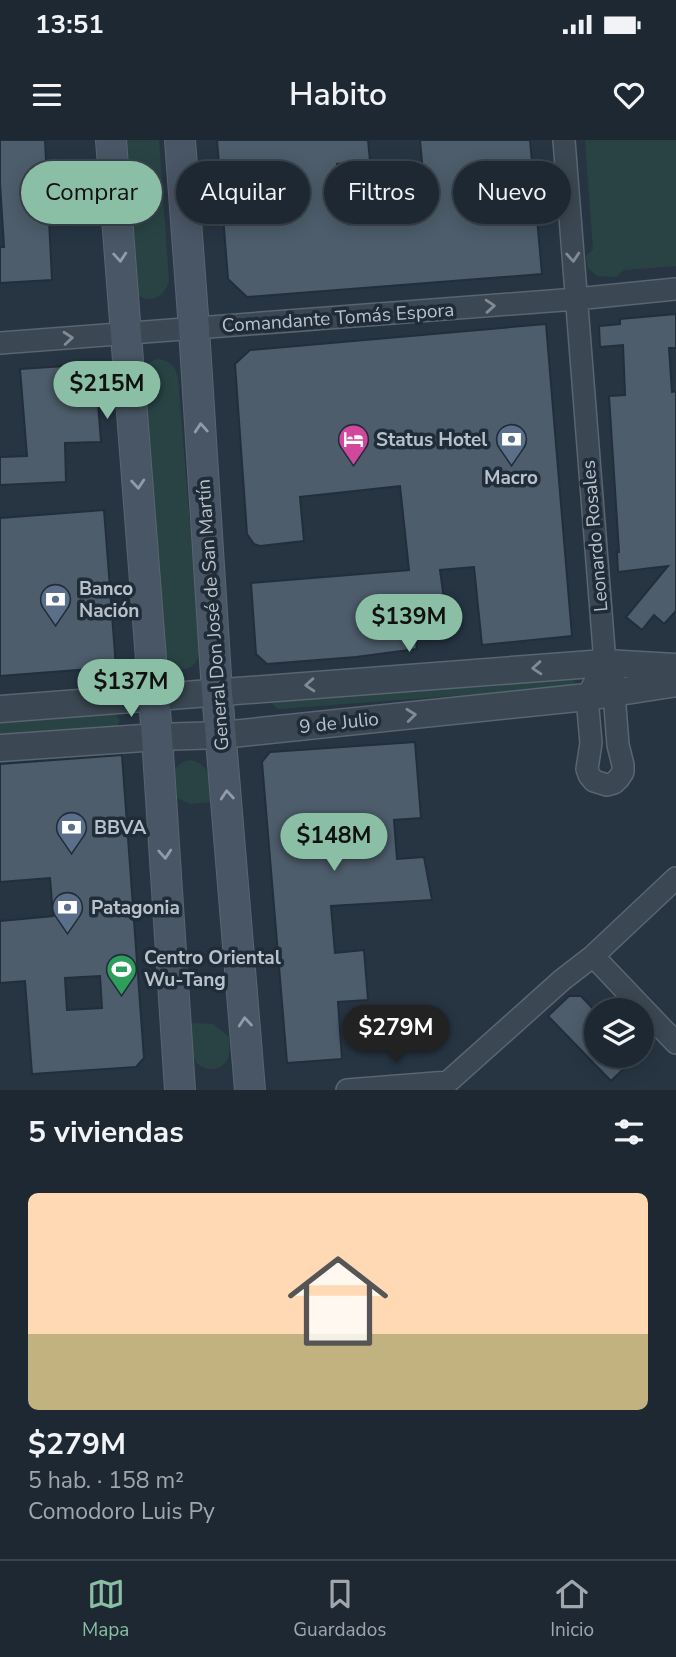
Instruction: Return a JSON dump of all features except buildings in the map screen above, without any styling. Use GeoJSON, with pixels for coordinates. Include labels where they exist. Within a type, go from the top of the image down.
{"type":"FeatureCollection","features":[{"type":"Feature","properties":{"kind":"main road"},"geometry":{"type":"LineString","coordinates":[[111,140],[155,697],[180,1090]]}},
{"type":"Feature","properties":{"kind":"main road","name":"General Don José de San Martín"},"geometry":{"type":"LineString","coordinates":[[180,140],[217,692],[250,1090]]}},
{"type":"Feature","properties":{"kind":"street","name":"Leonardo Rosales"},"geometry":{"type":"LineString","coordinates":[[564,140],[609,663],[618,745],[623,765],[619,778],[607,785],[594,781],[587,769],[591,743],[587,697]]}},
{"type":"Feature","properties":{"kind":"street","name":"Comandante Tomás Espora"},"geometry":{"type":"LineString","coordinates":[[0,343],[676,289]]}},
{"type":"Feature","properties":{"kind":"street","name":"9 de Julio"},"geometry":{"type":"LineString","coordinates":[[0,709],[609,663],[676,667]]}},
{"type":"Feature","properties":{"kind":"street"},"geometry":{"type":"LineString","coordinates":[[587,697],[609,663]]}},
{"type":"Feature","properties":{"kind":"street","name":"9 de Julio"},"geometry":{"type":"LineString","coordinates":[[0,748],[222,735],[587,697],[676,683]]}},
{"type":"Feature","properties":{"kind":"street"},"geometry":{"type":"LineString","coordinates":[[347,1090],[443,1086],[562,979],[593,956],[676,878]]}},
{"type":"Feature","properties":{"kind":"street"},"geometry":{"type":"LineString","coordinates":[[593,956],[676,1043]]}},
{"type":"Feature","properties":{"kind":"green space"},"geometry":{"type":"Polygon","coordinates":[[[121,140],[159,140],[160,161],[123,161],[121,140]]]}},
{"type":"Feature","properties":{"kind":"green space"},"geometry":{"type":"Polygon","coordinates":[[[585,140],[676,140],[676,266],[623,270],[617,277],[597,276],[588,268],[586,256],[593,249],[585,140]]]}},
{"type":"Feature","properties":{"kind":"green space"},"geometry":{"type":"Polygon","coordinates":[[[162,182],[169,280],[161,295],[153,299],[137,295],[130,224],[162,224],[162,182]]]}},
{"type":"Feature","properties":{"kind":"green space"},"geometry":{"type":"Polygon","coordinates":[[[158,359],[171,365],[178,377],[200,650],[195,663],[186,669],[175,668],[164,659],[141,371],[148,363],[158,359]]]}},
{"type":"Feature","properties":{"kind":"green space"},"geometry":{"type":"Polygon","coordinates":[[[571,675],[575,681],[572,687],[278,709],[271,703],[275,694],[571,675]]]}},
{"type":"Feature","properties":{"kind":"green space"},"geometry":{"type":"Polygon","coordinates":[[[115,714],[120,720],[117,726],[0,735],[0,721],[115,714]]]}},
{"type":"Feature","properties":{"kind":"green space"},"geometry":{"type":"Polygon","coordinates":[[[190,760],[202,765],[206,770],[211,802],[190,804],[173,796],[175,769],[190,760]]]}},
{"type":"Feature","properties":{"kind":"green space"},"geometry":{"type":"Polygon","coordinates":[[[190,1023],[213,1024],[229,1037],[229,1055],[224,1064],[210,1069],[197,1063],[191,1050],[190,1023]]]}},
{"type":"Feature","properties":{"kind":"place","name":"Macro"},"geometry":{"type":"Point","coordinates":[511,466]}},
{"type":"Feature","properties":{"kind":"place","name":"Status Hotel"},"geometry":{"type":"Point","coordinates":[353,467]}},
{"type":"Feature","properties":{"kind":"place","name":"Banco Nación"},"geometry":{"type":"Point","coordinates":[56,627]}},
{"type":"Feature","properties":{"kind":"place","name":"BBVA"},"geometry":{"type":"Point","coordinates":[71,855]}},
{"type":"Feature","properties":{"kind":"place","name":"Patagonia"},"geometry":{"type":"Point","coordinates":[68,935]}},
{"type":"Feature","properties":{"kind":"place","name":"Centro Oriental Wu-Tang"},"geometry":{"type":"Point","coordinates":[121,996]}}]}
